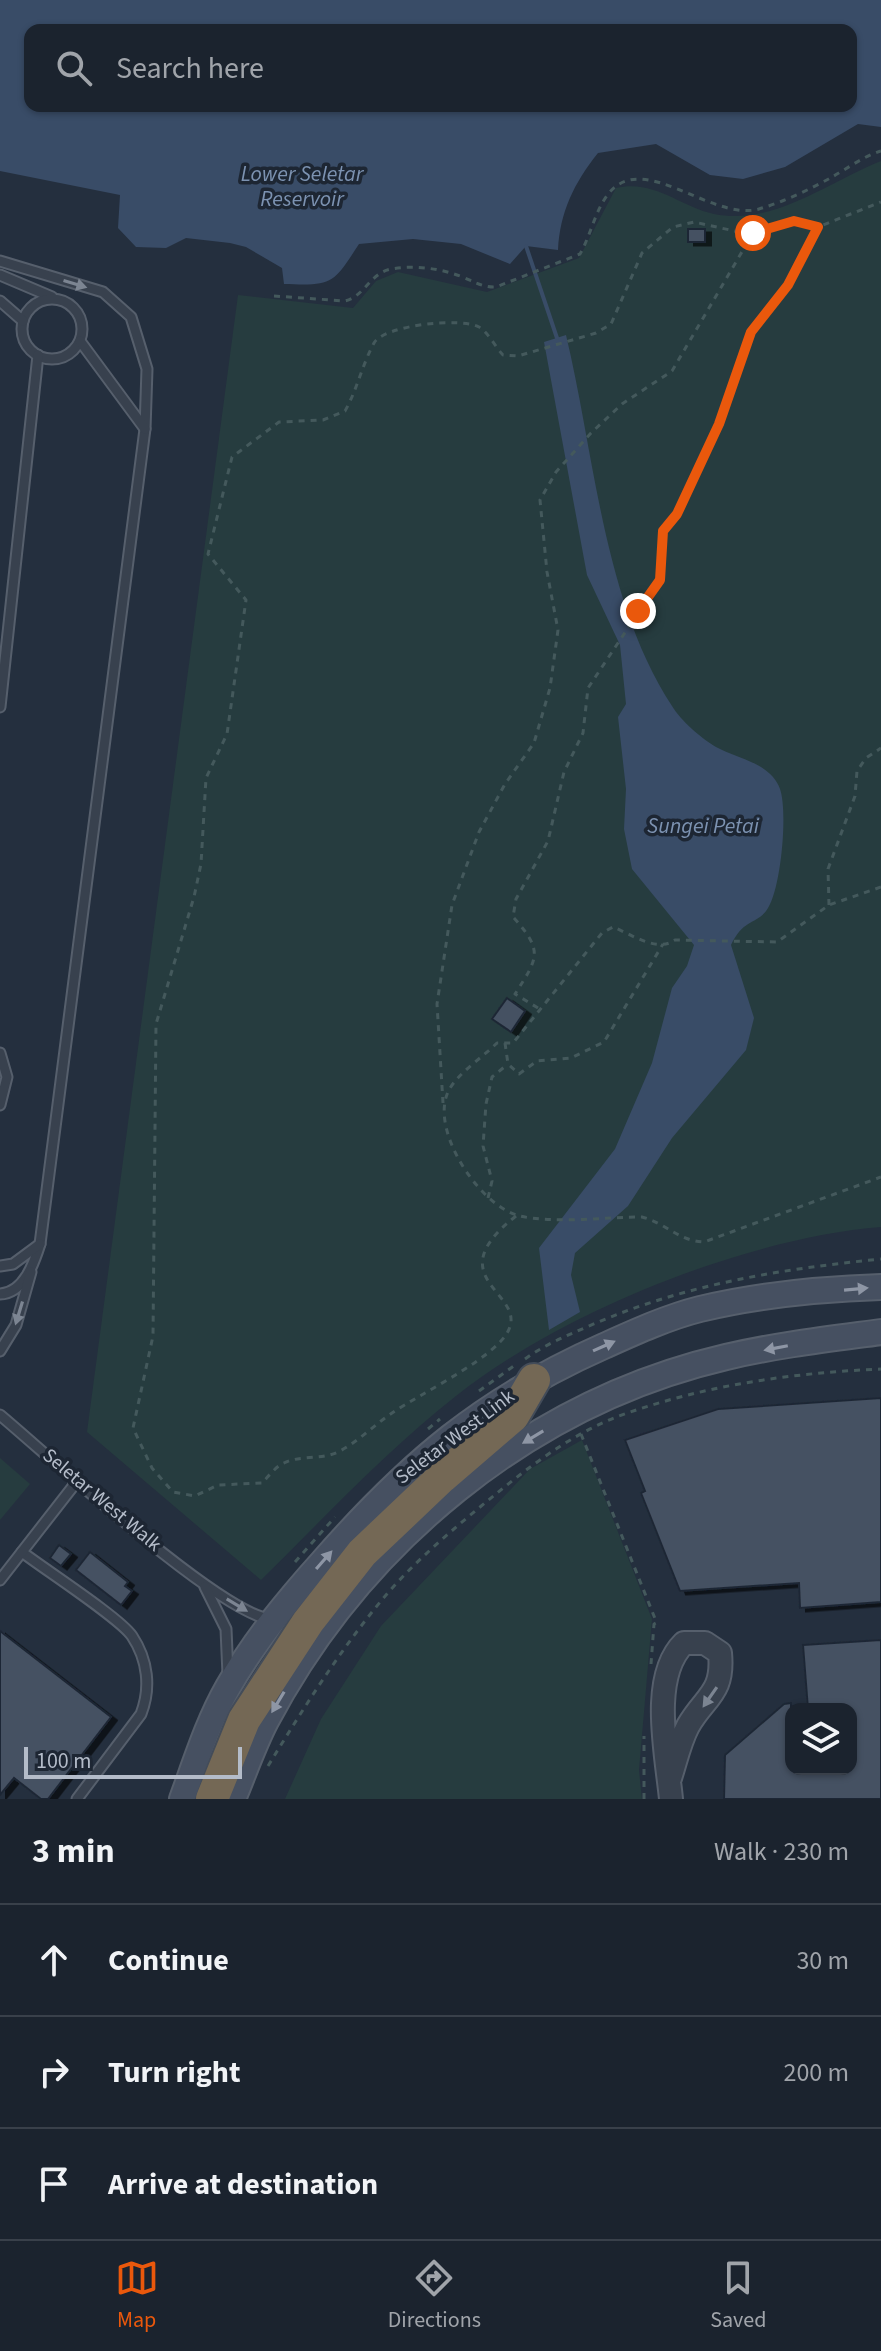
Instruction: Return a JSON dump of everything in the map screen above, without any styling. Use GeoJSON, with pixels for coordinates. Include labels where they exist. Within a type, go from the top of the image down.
{"type":"FeatureCollection","features":[{"type":"Feature","properties":{"kind":"highway"},"geometry":{"type":"LineString","coordinates":[[212,1799],[244,1720],[308,1622],[380,1535],[513,1416],[534,1380]]}},
{"type":"Feature","properties":{"kind":"main road","name":"Seletar West Link"},"geometry":{"type":"LineString","coordinates":[[182,1799],[206,1732],[229,1686],[273,1619],[379,1497],[426,1454],[499,1399],[634,1332],[699,1309],[776,1296],[881,1287]]}},
{"type":"Feature","properties":{"kind":"main road"},"geometry":{"type":"LineString","coordinates":[[233,1799],[266,1722],[308,1651],[353,1591],[435,1506],[486,1467],[591,1404],[660,1377],[725,1357],[881,1332]]}},
{"type":"Feature","properties":{"kind":"street"},"geometry":{"type":"LineString","coordinates":[[684,1643],[705,1643],[720,1653],[721,1676],[717,1690],[688,1726],[670,1790],[661,1737],[670,1660],[684,1643]]}},
{"type":"Feature","properties":{"kind":"lane"},"geometry":{"type":"LineString","coordinates":[[0,261],[103,292],[131,317],[147,369],[145,429],[40,1244],[16,1325],[0,1351]]}},
{"type":"Feature","properties":{"kind":"lane"},"geometry":{"type":"LineString","coordinates":[[0,275],[62,300],[77,312],[81,322],[80,341],[74,349],[57,358],[38,355],[25,341],[23,321],[27,312],[42,300],[62,300]]}},
{"type":"Feature","properties":{"kind":"lane"},"geometry":{"type":"LineString","coordinates":[[0,301],[23,321]]}},
{"type":"Feature","properties":{"kind":"lane"},"geometry":{"type":"LineString","coordinates":[[80,341],[145,429]]}},
{"type":"Feature","properties":{"kind":"lane"},"geometry":{"type":"LineString","coordinates":[[0,707],[38,355]]}},
{"type":"Feature","properties":{"kind":"lane"},"geometry":{"type":"LineString","coordinates":[[0,1053],[7,1077],[0,1105]]}},
{"type":"Feature","properties":{"kind":"lane"},"geometry":{"type":"LineString","coordinates":[[0,1266],[13,1264],[40,1244]]}},
{"type":"Feature","properties":{"kind":"lane"},"geometry":{"type":"LineString","coordinates":[[0,1294],[7,1294],[31,1272]]}},
{"type":"Feature","properties":{"kind":"lane","name":"Seletar West Walk"},"geometry":{"type":"LineString","coordinates":[[0,1415],[204,1585],[254,1615],[273,1619]]}},
{"type":"Feature","properties":{"kind":"lane"},"geometry":{"type":"LineString","coordinates":[[0,1580],[78,1480]]}},
{"type":"Feature","properties":{"kind":"lane"},"geometry":{"type":"LineString","coordinates":[[22,1552],[130,1633],[142,1654],[148,1680],[147,1700],[141,1714],[77,1799]]}},
{"type":"Feature","properties":{"kind":"lane","name":"Seletar West Walk"},"geometry":{"type":"LineString","coordinates":[[204,1585],[226,1629],[229,1686]]}},
{"type":"Feature","properties":{"kind":"path"},"geometry":{"type":"LineString","coordinates":[[274,296],[332,301],[355,298],[373,277],[387,270],[414,267],[459,275],[487,288],[496,287],[571,260],[586,243],[612,189],[629,180],[646,179],[669,184],[729,210],[757,210],[828,180],[881,151]]}},
{"type":"Feature","properties":{"kind":"path"},"geometry":{"type":"LineString","coordinates":[[516,1216],[485,1245],[481,1261],[484,1274],[510,1310],[510,1324],[496,1346],[389,1415],[352,1444],[318,1458],[284,1463],[262,1483],[218,1485],[195,1496],[173,1492],[152,1468],[133,1428],[153,1336],[156,1024],[194,897],[201,864],[206,778],[227,734],[246,600],[208,554],[232,457],[279,422],[323,420],[345,411],[360,386],[375,341],[390,330],[456,322],[480,327],[503,355],[518,356],[596,333],[611,324],[642,253],[673,227],[694,222],[753,233],[794,221],[818,227],[881,202]]}},
{"type":"Feature","properties":{"kind":"path"},"geometry":{"type":"LineString","coordinates":[[538,1008],[515,994],[536,962],[534,940],[513,917],[516,899],[548,841],[564,772],[583,733],[588,688],[660,580],[663,531],[677,514],[719,424],[751,332],[788,285],[818,227]]}},
{"type":"Feature","properties":{"kind":"path"},"geometry":{"type":"LineString","coordinates":[[753,233],[672,371],[622,404],[591,433],[556,472],[540,500],[547,572],[558,630],[550,688],[534,743],[505,784],[479,832],[452,905],[437,1004],[444,1129],[479,1192],[516,1216],[655,1220],[675,1236],[704,1242],[881,1177]]}},
{"type":"Feature","properties":{"kind":"path"},"geometry":{"type":"LineString","coordinates":[[829,905],[828,869],[855,796],[857,771],[866,758],[881,748]]}},
{"type":"Feature","properties":{"kind":"path"},"geometry":{"type":"LineString","coordinates":[[443,1107],[449,1089],[497,1043],[513,1043],[538,1008],[602,933],[613,927],[650,943],[663,944],[675,940],[777,942],[829,905],[881,887]]}},
{"type":"Feature","properties":{"kind":"path"},"geometry":{"type":"LineString","coordinates":[[505,1043],[508,1064],[519,1074],[537,1061],[571,1058],[604,1042],[663,944]]}},
{"type":"Feature","properties":{"kind":"path"},"geometry":{"type":"LineString","coordinates":[[488,1198],[492,1181],[483,1146],[486,1104],[492,1077],[508,1064]]}},
{"type":"Feature","properties":{"kind":"path"},"geometry":{"type":"LineString","coordinates":[[263,1777],[319,1683],[383,1599],[478,1508],[522,1472],[581,1434],[618,1417],[736,1382],[806,1372],[881,1369]]}},
{"type":"Feature","properties":{"kind":"path"},"geometry":{"type":"LineString","coordinates":[[581,1434],[656,1621]]}},
{"type":"Feature","properties":{"kind":"green space"},"geometry":{"type":"Polygon","coordinates":[[[881,161],[881,1227],[772,1246],[715,1263],[657,1284],[548,1336],[499,1365],[430,1417],[356,1485],[261,1580],[87,1432],[238,295],[353,308],[376,281],[398,272],[487,292],[579,258],[616,188],[630,186],[654,190],[714,214],[758,214],[800,200],[881,161]]]}},
{"type":"Feature","properties":{"kind":"green space"},"geometry":{"type":"Polygon","coordinates":[[[582,1440],[652,1619],[639,1770],[642,1799],[285,1799],[321,1719],[381,1626],[530,1469],[582,1440]]]}},
{"type":"Feature","properties":{"kind":"green space"},"geometry":{"type":"Polygon","coordinates":[[[0,1458],[30,1484],[0,1520],[0,1458]]]}},
{"type":"Feature","properties":{"kind":"water","name":"Lower Seletar Reservoir"},"geometry":{"type":"Polygon","coordinates":[[[0,0],[881,0],[881,127],[858,124],[785,167],[743,179],[710,175],[656,144],[598,153],[570,198],[558,250],[526,246],[510,264],[461,244],[413,239],[359,244],[330,280],[313,284],[284,284],[282,268],[246,247],[230,243],[186,238],[166,248],[136,247],[118,228],[120,195],[0,171],[0,0]]]}},
{"type":"Feature","properties":{"kind":"water","name":"Sungei Petai"},"geometry":{"type":"Polygon","coordinates":[[[566,335],[616,574],[630,620],[649,665],[672,706],[692,729],[716,747],[762,767],[776,780],[782,800],[783,831],[780,868],[773,898],[764,913],[746,925],[731,945],[754,1018],[746,1050],[672,1138],[628,1206],[575,1253],[571,1275],[580,1312],[549,1330],[539,1248],[615,1149],[652,1063],[672,988],[687,966],[694,945],[632,869],[624,829],[626,789],[618,717],[626,704],[620,645],[587,575],[544,342],[566,335]]]}},
{"type":"Feature","properties":{"kind":"building"},"geometry":{"type":"Polygon","coordinates":[[[688,229],[705,229],[705,242],[688,242],[688,229]]]}},
{"type":"Feature","properties":{"kind":"building"},"geometry":{"type":"Polygon","coordinates":[[[507,998],[525,1011],[511,1032],[492,1019],[507,998]]]}},
{"type":"Feature","properties":{"kind":"building"},"geometry":{"type":"Polygon","coordinates":[[[881,1398],[881,1602],[800,1608],[799,1583],[680,1591],[641,1493],[645,1491],[625,1440],[718,1409],[881,1398]]]}},
{"type":"Feature","properties":{"kind":"building"},"geometry":{"type":"Polygon","coordinates":[[[59,1545],[71,1554],[61,1566],[50,1558],[59,1545]]]}},
{"type":"Feature","properties":{"kind":"building"},"geometry":{"type":"Polygon","coordinates":[[[90,1552],[128,1582],[125,1586],[132,1591],[121,1605],[76,1570],[90,1552]]]}},
{"type":"Feature","properties":{"kind":"building"},"geometry":{"type":"Polygon","coordinates":[[[0,1631],[111,1717],[48,1799],[41,1799],[14,1778],[0,1795],[0,1631]]]}},
{"type":"Feature","properties":{"kind":"building"},"geometry":{"type":"Polygon","coordinates":[[[881,1640],[881,1799],[724,1799],[725,1755],[784,1704],[785,1775],[857,1775],[857,1703],[808,1703],[803,1645],[881,1640]]]}},
{"type":"Feature","properties":{"kind":"waterway","name":"Sungei Petai"},"geometry":{"type":"LineString","coordinates":[[526,246],[557,338]]}},
{"type":"Feature","properties":{"kind":"route"},"geometry":{"type":"LineString","coordinates":[[638,611],[660,580],[663,531],[677,514],[719,424],[751,332],[788,285],[818,227],[794,221],[753,233]]}}]}
